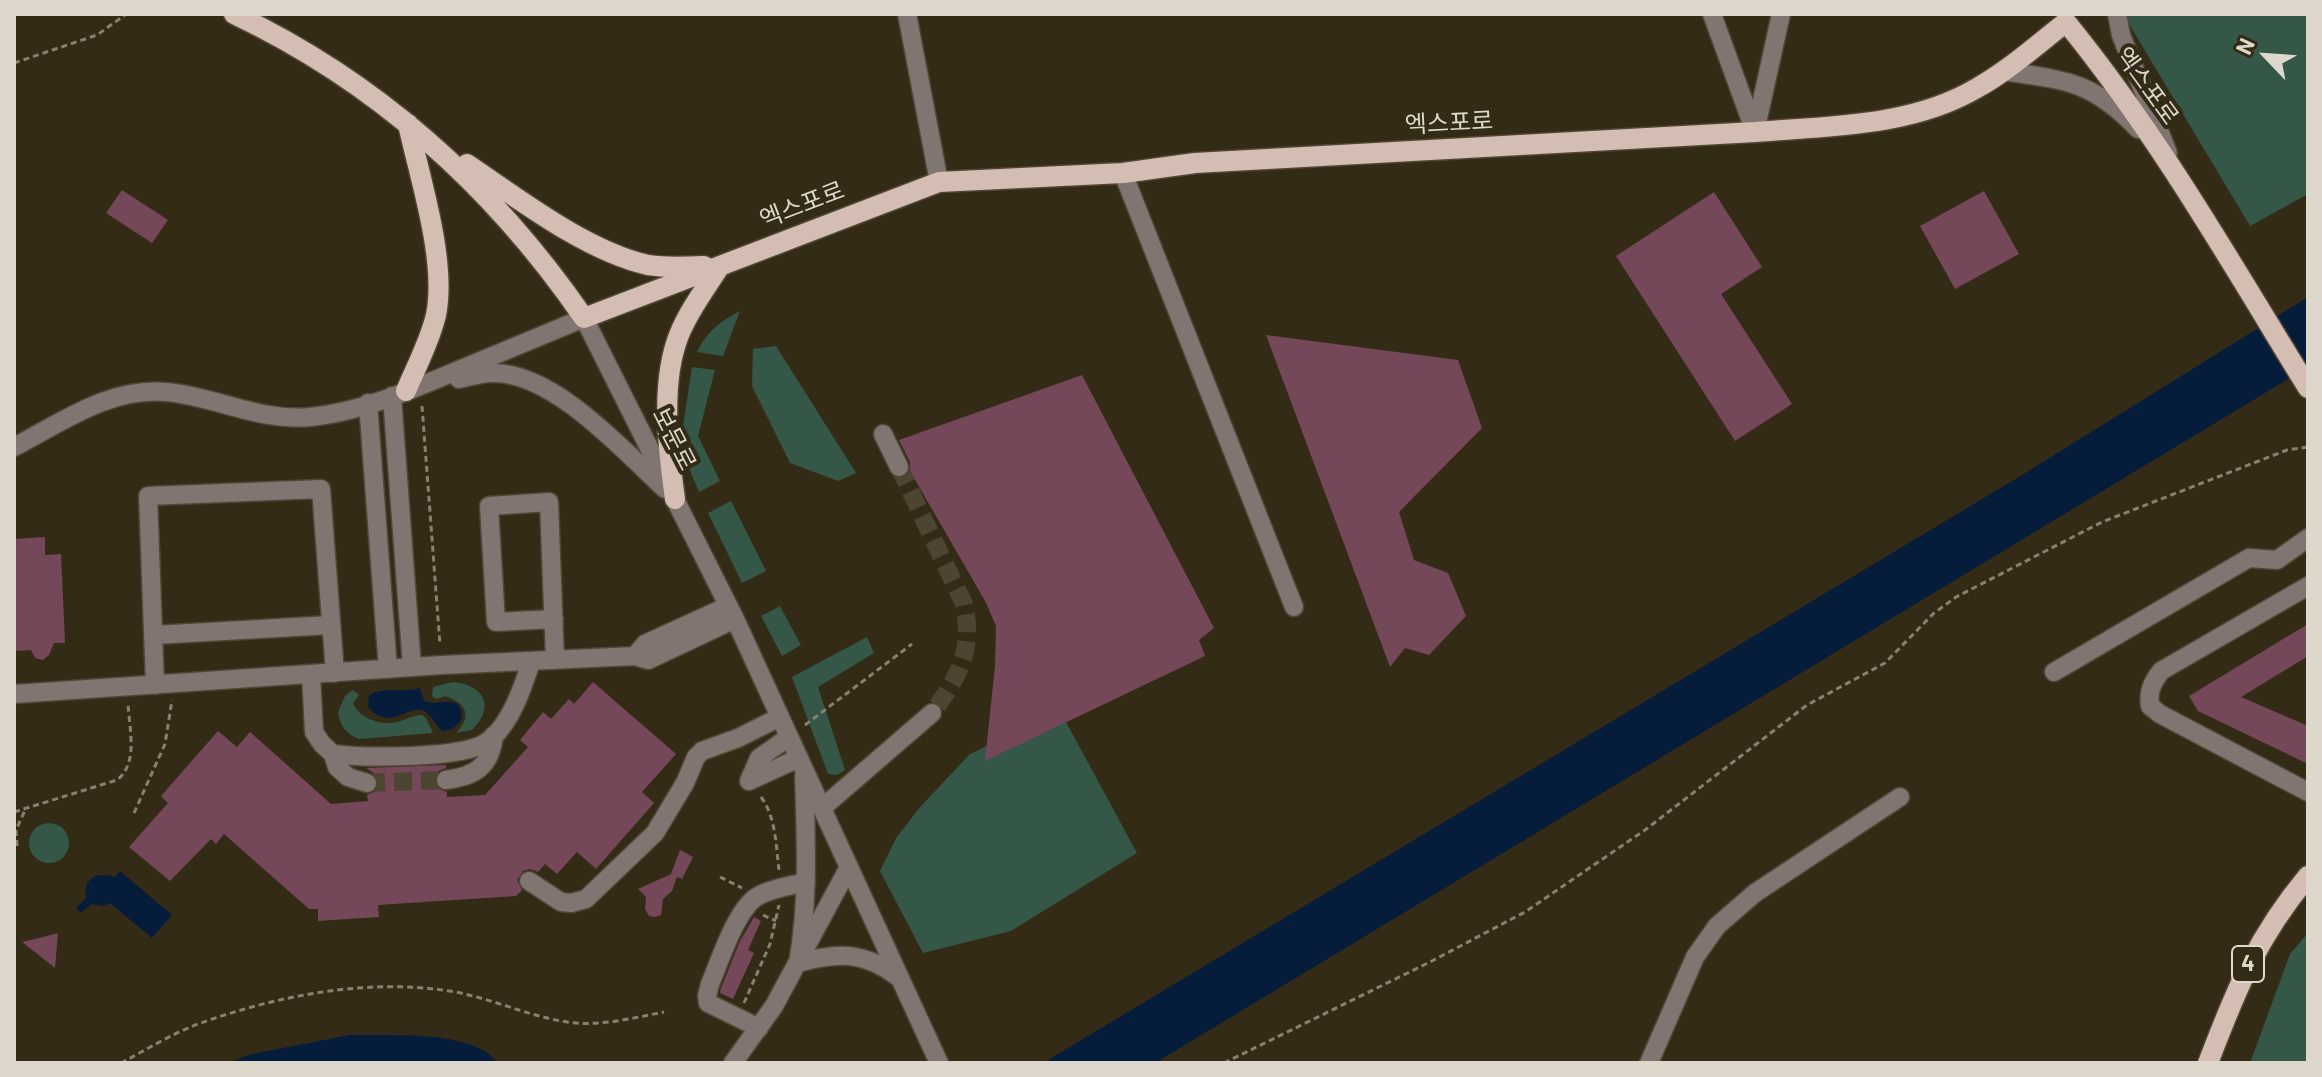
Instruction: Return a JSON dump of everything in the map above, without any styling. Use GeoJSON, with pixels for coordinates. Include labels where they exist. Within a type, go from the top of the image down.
{"type":"FeatureCollection","features":[{"type":"Feature","properties":{"kind":"main road","name":"보문로"},"geometry":{"type":"LineString","coordinates":[[234,14],[297,46],[377,97],[468,178],[513,225],[549,267],[584,318]]}},
{"type":"Feature","properties":{"kind":"main road","name":"엑스포로"},"geometry":{"type":"LineString","coordinates":[[584,318],[939,182],[1123,173],[1210,162],[1755,132],[1838,126],[1902,117],[1941,105],[1976,89],[2069,18],[2173,167],[2308,388]]}},
{"type":"Feature","properties":{"kind":"main road"},"geometry":{"type":"LineString","coordinates":[[408,124],[551,221],[604,248],[650,265],[720,266]]}},
{"type":"Feature","properties":{"kind":"main road"},"geometry":{"type":"LineString","coordinates":[[406,392],[435,318],[438,301],[433,235],[408,124]]}},
{"type":"Feature","properties":{"kind":"main road"},"geometry":{"type":"LineString","coordinates":[[675,499],[667,447],[667,414],[677,339],[720,266]]}},
{"type":"Feature","properties":{"kind":"main road","name":"4"},"geometry":{"type":"LineString","coordinates":[[2208,1063],[2251,959],[2279,911],[2308,876]]}},
{"type":"Feature","properties":{"kind":"street"},"geometry":{"type":"LineString","coordinates":[[907,14],[939,182]]}},
{"type":"Feature","properties":{"kind":"street"},"geometry":{"type":"LineString","coordinates":[[1712,14],[1755,132]]}},
{"type":"Feature","properties":{"kind":"street"},"geometry":{"type":"LineString","coordinates":[[1755,132],[1781,14]]}},
{"type":"Feature","properties":{"kind":"street"},"geometry":{"type":"LineString","coordinates":[[2117,14],[2121,35],[2173,167]]}},
{"type":"Feature","properties":{"kind":"street"},"geometry":{"type":"LineString","coordinates":[[2002,71],[2061,79],[2087,88],[2117,107],[2173,167]]}},
{"type":"Feature","properties":{"kind":"street"},"geometry":{"type":"LineString","coordinates":[[1123,173],[1294,607]]}},
{"type":"Feature","properties":{"kind":"street"},"geometry":{"type":"LineString","coordinates":[[406,392],[584,318]]}},
{"type":"Feature","properties":{"kind":"street","name":"보문로"},"geometry":{"type":"LineString","coordinates":[[584,318],[732,612],[939,1063]]}},
{"type":"Feature","properties":{"kind":"street"},"geometry":{"type":"LineString","coordinates":[[14,447],[112,397],[137,392],[167,392],[293,418],[344,411],[406,392],[494,373],[539,386],[573,406],[675,499]]}},
{"type":"Feature","properties":{"kind":"street"},"geometry":{"type":"LineString","coordinates":[[406,392],[412,667]]}},
{"type":"Feature","properties":{"kind":"street"},"geometry":{"type":"LineString","coordinates":[[368,403],[388,669]]}},
{"type":"Feature","properties":{"kind":"street"},"geometry":{"type":"LineString","coordinates":[[883,434],[899,467]]}},
{"type":"Feature","properties":{"kind":"street"},"geometry":{"type":"LineString","coordinates":[[155,685],[148,496],[321,489],[335,673]]}},
{"type":"Feature","properties":{"kind":"street"},"geometry":{"type":"LineString","coordinates":[[554,619],[496,622],[489,506],[549,502],[554,619],[555,660]]}},
{"type":"Feature","properties":{"kind":"street"},"geometry":{"type":"LineString","coordinates":[[2054,672],[2249,558],[2277,560],[2308,538]]}},
{"type":"Feature","properties":{"kind":"street"},"geometry":{"type":"LineString","coordinates":[[2308,586],[2161,671],[2153,681],[2149,695],[2150,706],[2160,714],[2308,791]]}},
{"type":"Feature","properties":{"kind":"street"},"geometry":{"type":"LineString","coordinates":[[14,694],[442,665],[635,656],[645,644],[732,612]]}},
{"type":"Feature","properties":{"kind":"street"},"geometry":{"type":"LineString","coordinates":[[154,635],[331,625]]}},
{"type":"Feature","properties":{"kind":"street"},"geometry":{"type":"LineString","coordinates":[[333,754],[356,757],[465,751],[487,743],[520,696],[531,662]]}},
{"type":"Feature","properties":{"kind":"street"},"geometry":{"type":"LineString","coordinates":[[311,675],[314,732],[333,754],[337,767],[348,777],[367,783]]}},
{"type":"Feature","properties":{"kind":"street"},"geometry":{"type":"LineString","coordinates":[[822,808],[932,713]]}},
{"type":"Feature","properties":{"kind":"street"},"geometry":{"type":"LineString","coordinates":[[529,881],[561,902],[586,899],[655,833],[702,751],[738,738],[780,717]]}},
{"type":"Feature","properties":{"kind":"street"},"geometry":{"type":"LineString","coordinates":[[446,780],[469,777],[477,770],[493,748],[494,735]]}},
{"type":"Feature","properties":{"kind":"street"},"geometry":{"type":"LineString","coordinates":[[789,737],[759,758],[749,781],[801,763],[806,882],[804,929],[798,963]]}},
{"type":"Feature","properties":{"kind":"street"},"geometry":{"type":"LineString","coordinates":[[1649,1063],[1695,957],[1717,926],[1755,893],[1900,797]]}},
{"type":"Feature","properties":{"kind":"street"},"geometry":{"type":"LineString","coordinates":[[733,1063],[759,1028],[798,963],[849,867]]}},
{"type":"Feature","properties":{"kind":"street"},"geometry":{"type":"LineString","coordinates":[[759,1028],[708,1003],[710,984],[740,917],[751,902],[766,892],[806,882]]}},
{"type":"Feature","properties":{"kind":"street"},"geometry":{"type":"LineString","coordinates":[[798,963],[827,955],[853,956],[883,966],[900,979]]}},
{"type":"Feature","properties":{"kind":"path"},"geometry":{"type":"LineString","coordinates":[[14,63],[97,35],[125,15]]}},
{"type":"Feature","properties":{"kind":"path"},"geometry":{"type":"LineString","coordinates":[[406,392],[442,665]]}},
{"type":"Feature","properties":{"kind":"path"},"geometry":{"type":"LineString","coordinates":[[1224,1063],[1525,912],[1645,830],[1807,705],[1885,663],[1933,614],[1956,597],[2102,522],[2287,450],[2308,447]]}},
{"type":"Feature","properties":{"kind":"path"},"geometry":{"type":"LineString","coordinates":[[789,737],[912,644]]}},
{"type":"Feature","properties":{"kind":"path"},"geometry":{"type":"LineString","coordinates":[[134,813],[165,744],[175,684]]}},
{"type":"Feature","properties":{"kind":"path"},"geometry":{"type":"LineString","coordinates":[[14,812],[117,780],[124,774],[131,763],[128,687]]}},
{"type":"Feature","properties":{"kind":"path"},"geometry":{"type":"LineString","coordinates":[[17,846],[16,830],[26,808]]}},
{"type":"Feature","properties":{"kind":"path"},"geometry":{"type":"LineString","coordinates":[[720,877],[739,887]]}},
{"type":"Feature","properties":{"kind":"path"},"geometry":{"type":"LineString","coordinates":[[759,913],[776,921]]}},
{"type":"Feature","properties":{"kind":"path"},"geometry":{"type":"LineString","coordinates":[[121,1063],[196,1025],[308,994],[377,987],[450,991],[569,1022],[615,1022],[664,1012]]}},
{"type":"Feature","properties":{"kind":"path"},"geometry":{"type":"LineString","coordinates":[[1232,1063],[1234,1057]]}},
{"type":"Feature","properties":{"kind":"green space"},"geometry":{"type":"Polygon","coordinates":[[[2123,14],[2308,14],[2308,194],[2250,226],[2123,14]]]}},
{"type":"Feature","properties":{"kind":"green space"},"geometry":{"type":"Polygon","coordinates":[[[740,311],[723,356],[697,352],[715,328],[740,311]]]}},
{"type":"Feature","properties":{"kind":"green space"},"geometry":{"type":"Polygon","coordinates":[[[776,346],[856,473],[838,481],[790,463],[752,386],[753,349],[776,346]]]}},
{"type":"Feature","properties":{"kind":"green space"},"geometry":{"type":"Polygon","coordinates":[[[692,367],[715,370],[698,436],[720,481],[699,492],[680,446],[692,367]]]}},
{"type":"Feature","properties":{"kind":"green space"},"geometry":{"type":"Polygon","coordinates":[[[731,501],[766,571],[742,583],[708,513],[731,501]]]}},
{"type":"Feature","properties":{"kind":"green space"},"geometry":{"type":"Polygon","coordinates":[[[780,606],[801,645],[782,656],[761,616],[780,606]]]}},
{"type":"Feature","properties":{"kind":"green space"},"geometry":{"type":"Polygon","coordinates":[[[867,637],[874,653],[818,687],[845,770],[837,775],[828,774],[792,677],[867,637]]]}},
{"type":"Feature","properties":{"kind":"green space"},"geometry":{"type":"Polygon","coordinates":[[[453,682],[472,687],[483,698],[484,713],[472,730],[456,733],[466,716],[462,706],[445,696],[436,699],[432,696],[433,687],[453,682]]]}},
{"type":"Feature","properties":{"kind":"green space"},"geometry":{"type":"Polygon","coordinates":[[[353,690],[359,695],[353,703],[365,717],[391,723],[422,715],[433,733],[354,737],[344,729],[338,712],[345,696],[353,690]]]}},
{"type":"Feature","properties":{"kind":"green space"},"geometry":{"type":"Polygon","coordinates":[[[1060,711],[1137,853],[1011,931],[923,953],[880,871],[896,838],[970,754],[1060,711]]]}},
{"type":"Feature","properties":{"kind":"green space"},"geometry":{"type":"Polygon","coordinates":[[[49,823],[63,829],[69,843],[63,857],[49,863],[35,857],[29,843],[35,829],[49,823]]]}},
{"type":"Feature","properties":{"kind":"green space"},"geometry":{"type":"Polygon","coordinates":[[[2308,933],[2308,1063],[2250,1063],[2290,954],[2308,933]]]}},
{"type":"Feature","properties":{"kind":"water"},"geometry":{"type":"Polygon","coordinates":[[[2308,297],[2308,367],[1155,1063],[1043,1063],[2027,472],[2308,297]]]}},
{"type":"Feature","properties":{"kind":"water"},"geometry":{"type":"Polygon","coordinates":[[[420,688],[424,701],[458,704],[462,714],[459,723],[442,731],[424,711],[384,718],[368,707],[369,695],[375,692],[420,688]]]}},
{"type":"Feature","properties":{"kind":"water"},"geometry":{"type":"Polygon","coordinates":[[[120,871],[172,915],[152,938],[110,903],[103,906],[91,904],[81,913],[76,908],[86,898],[89,881],[102,875],[115,877],[120,871]]]}},
{"type":"Feature","properties":{"kind":"water"},"geometry":{"type":"Polygon","coordinates":[[[350,1035],[450,1039],[486,1052],[498,1063],[227,1063],[252,1054],[350,1035]]]}},
{"type":"Feature","properties":{"kind":"building"},"geometry":{"type":"Polygon","coordinates":[[[122,190],[168,220],[152,243],[106,213],[122,190]]]}},
{"type":"Feature","properties":{"kind":"building"},"geometry":{"type":"Polygon","coordinates":[[[1984,191],[2019,254],[1955,289],[1920,226],[1984,191]]]}},
{"type":"Feature","properties":{"kind":"building"},"geometry":{"type":"Polygon","coordinates":[[[1714,192],[1762,267],[1721,294],[1792,404],[1735,441],[1616,256],[1714,192]]]}},
{"type":"Feature","properties":{"kind":"building"},"geometry":{"type":"Polygon","coordinates":[[[1266,335],[1458,360],[1482,428],[1399,512],[1414,560],[1448,573],[1466,616],[1429,655],[1405,648],[1390,667],[1266,335]]]}},
{"type":"Feature","properties":{"kind":"building"},"geometry":{"type":"Polygon","coordinates":[[[1082,375],[1214,628],[1199,640],[1205,656],[985,761],[996,626],[985,601],[910,471],[910,462],[899,440],[1082,375]]]}},
{"type":"Feature","properties":{"kind":"building"},"geometry":{"type":"Polygon","coordinates":[[[45,537],[45,555],[61,554],[65,643],[54,643],[43,660],[35,658],[31,650],[14,651],[14,539],[45,537]]]}},
{"type":"Feature","properties":{"kind":"building"},"geometry":{"type":"Polygon","coordinates":[[[2308,624],[2308,656],[2241,697],[2308,726],[2308,764],[2198,711],[2189,696],[2308,624]]]}},
{"type":"Feature","properties":{"kind":"building"},"geometry":{"type":"Polygon","coordinates":[[[593,682],[676,754],[642,792],[654,803],[596,869],[577,852],[557,874],[545,864],[538,872],[530,869],[523,871],[517,880],[522,890],[516,896],[378,905],[379,917],[318,921],[318,909],[309,909],[224,834],[216,844],[211,839],[170,881],[129,847],[168,803],[161,796],[218,731],[237,747],[250,732],[331,804],[368,801],[367,795],[376,791],[379,781],[366,768],[446,765],[438,771],[434,781],[437,788],[447,792],[447,797],[485,795],[528,747],[520,740],[543,712],[551,719],[569,699],[574,704],[593,682]]]}},
{"type":"Feature","properties":{"kind":"building"},"geometry":{"type":"Polygon","coordinates":[[[680,850],[693,857],[682,879],[677,877],[672,891],[663,899],[661,915],[649,916],[645,909],[646,897],[638,889],[671,874],[680,850]]]}},
{"type":"Feature","properties":{"kind":"building"},"geometry":{"type":"Polygon","coordinates":[[[754,917],[761,921],[748,950],[754,953],[733,999],[720,993],[721,988],[740,941],[754,917]]]}},
{"type":"Feature","properties":{"kind":"building"},"geometry":{"type":"Polygon","coordinates":[[[58,933],[55,968],[22,942],[39,938],[58,933]]]}},
{"type":"Feature","properties":{"kind":"tunnel"},"geometry":{"type":"LineString","coordinates":[[899,467],[964,604],[967,620],[962,662],[932,713]]}},
{"type":"Feature","properties":{"kind":"tunnel"},"geometry":{"type":"LineString","coordinates":[[367,783],[446,780]]}}]}
